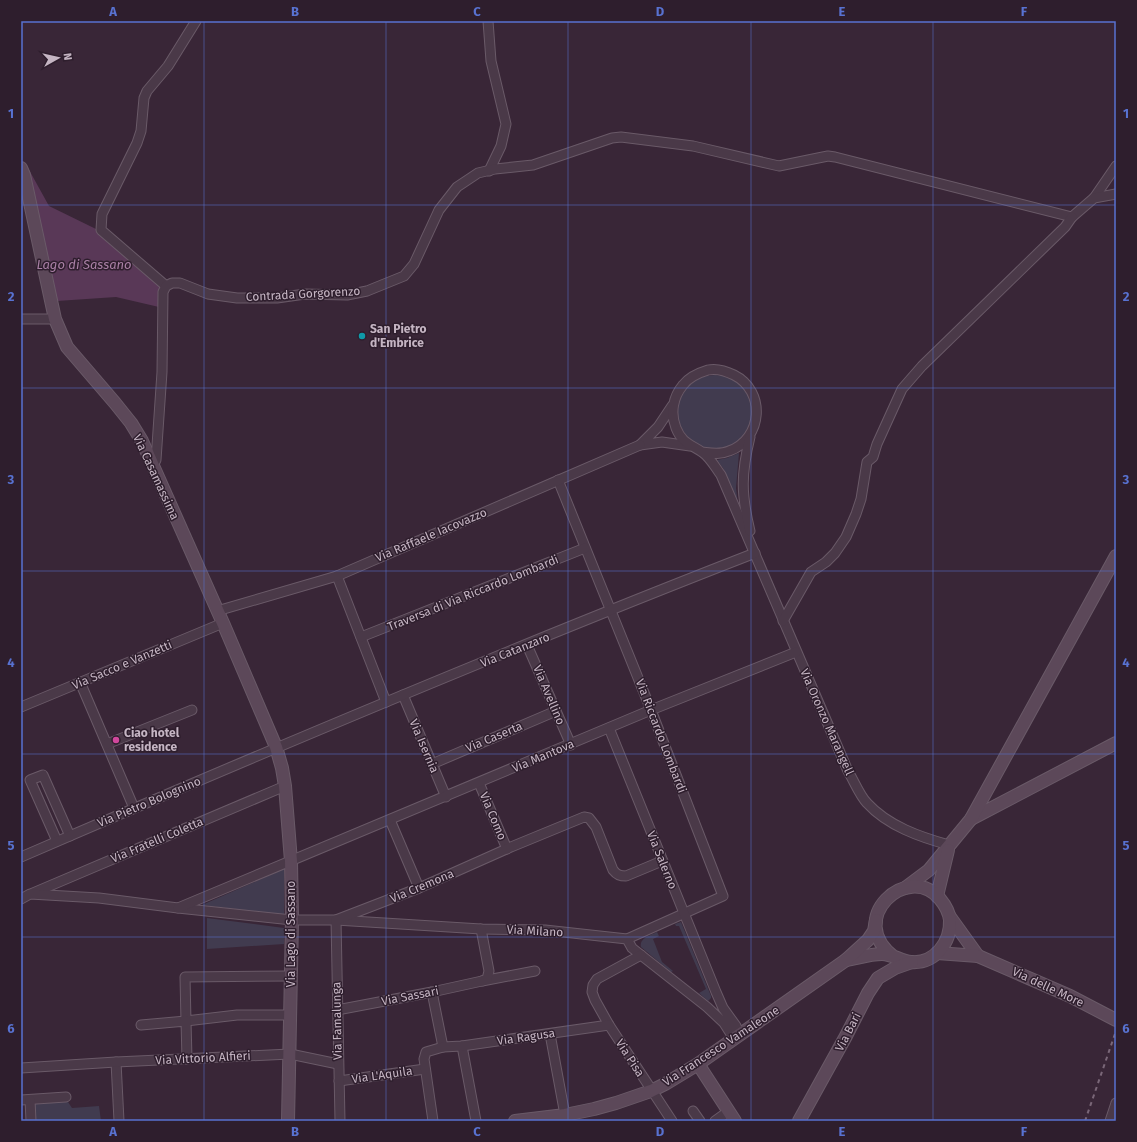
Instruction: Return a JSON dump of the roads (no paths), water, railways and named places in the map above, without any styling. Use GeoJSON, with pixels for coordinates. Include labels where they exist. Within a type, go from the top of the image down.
{"type":"FeatureCollection","features":[{"type":"Feature","properties":{"kind":"main road","name":"Via Casamassima"},"geometry":{"type":"LineString","coordinates":[[23,171],[55,319],[67,347],[102,387],[130,423],[142,442],[152,468],[223,623],[276,747]]}},
{"type":"Feature","properties":{"kind":"main road"},"geometry":{"type":"LineString","coordinates":[[905,888],[929,870],[971,819],[1116,556]]}},
{"type":"Feature","properties":{"kind":"main road"},"geometry":{"type":"LineString","coordinates":[[971,819],[1116,743]]}},
{"type":"Feature","properties":{"kind":"main road","name":"Via Lago di Sassano"},"geometry":{"type":"LineString","coordinates":[[276,747],[285,786],[291,860],[291,1014],[288,1121]]}},
{"type":"Feature","properties":{"kind":"main road"},"geometry":{"type":"LineString","coordinates":[[937,896],[949,845]]}},
{"type":"Feature","properties":{"kind":"main road"},"geometry":{"type":"LineString","coordinates":[[894,957],[880,943],[876,932],[876,920],[879,909],[885,899],[894,892],[905,888],[916,887],[927,890],[937,896],[978,956]]}},
{"type":"Feature","properties":{"kind":"main road"},"geometry":{"type":"LineString","coordinates":[[846,960],[884,954],[901,960],[913,962],[926,960],[937,953],[944,946],[948,937],[950,917]]}},
{"type":"Feature","properties":{"kind":"main road","name":"Via Francesco Vamaleone"},"geometry":{"type":"LineString","coordinates":[[514,1121],[558,1117],[616,1103],[651,1091],[698,1064],[846,960],[868,940],[874,931],[876,920]]}},
{"type":"Feature","properties":{"kind":"main road"},"geometry":{"type":"LineString","coordinates":[[937,953],[978,956]]}},
{"type":"Feature","properties":{"kind":"main road","name":"Via delle More"},"geometry":{"type":"LineString","coordinates":[[978,956],[1070,996],[1116,1020]]}},
{"type":"Feature","properties":{"kind":"main road","name":"Via Bari"},"geometry":{"type":"LineString","coordinates":[[799,1121],[868,993],[878,978],[895,968],[913,962]]}},
{"type":"Feature","properties":{"kind":"main road"},"geometry":{"type":"LineString","coordinates":[[698,1064],[732,1116]]}},
{"type":"Feature","properties":{"kind":"street"},"geometry":{"type":"LineString","coordinates":[[152,468],[156,460],[162,372],[163,292],[166,286],[101,230],[101,220],[102,214],[137,144],[141,131],[144,98],[147,91],[168,66],[196,21]]}},
{"type":"Feature","properties":{"kind":"street"},"geometry":{"type":"LineString","coordinates":[[488,21],[491,61],[506,124],[501,146],[492,170]]}},
{"type":"Feature","properties":{"kind":"street","name":"Contrada Gorgorenzo"},"geometry":{"type":"LineString","coordinates":[[166,286],[172,283],[180,282],[208,294],[238,298],[277,298],[306,294],[347,295],[367,291],[404,276],[414,264],[439,210],[457,187],[478,173],[533,165],[612,138],[621,137],[693,146],[779,166],[828,156],[835,157],[1072,217]]}},
{"type":"Feature","properties":{"kind":"street"},"geometry":{"type":"LineString","coordinates":[[783,621],[811,572],[826,562],[835,553],[846,537],[861,499],[868,462],[873,457],[876,444],[902,389],[922,366],[1065,227],[1072,217],[1094,198],[1116,166]]}},
{"type":"Feature","properties":{"kind":"street"},"geometry":{"type":"LineString","coordinates":[[1094,198],[1116,194]]}},
{"type":"Feature","properties":{"kind":"street"},"geometry":{"type":"LineString","coordinates":[[21,319],[55,319]]}},
{"type":"Feature","properties":{"kind":"street"},"geometry":{"type":"LineString","coordinates":[[640,445],[658,428],[673,405],[678,391],[687,380],[699,372],[713,369],[727,371],[740,378],[749,386],[757,409],[756,420],[750,435],[744,461],[742,484],[745,510],[755,553]]}},
{"type":"Feature","properties":{"kind":"street"},"geometry":{"type":"LineString","coordinates":[[673,405],[673,416],[676,428],[682,438],[690,446],[702,452],[713,463],[721,475],[755,553]]}},
{"type":"Feature","properties":{"kind":"street"},"geometry":{"type":"LineString","coordinates":[[702,452],[716,454],[729,452],[741,445],[750,435]]}},
{"type":"Feature","properties":{"kind":"street"},"geometry":{"type":"LineString","coordinates":[[640,445],[662,442],[690,446]]}},
{"type":"Feature","properties":{"kind":"street","name":"Via Raffaele Iacovazzo"},"geometry":{"type":"LineString","coordinates":[[217,611],[337,576],[640,445]]}},
{"type":"Feature","properties":{"kind":"street","name":"Via Riccardo Lombardi"},"geometry":{"type":"LineString","coordinates":[[558,480],[651,710],[722,896],[626,939]]}},
{"type":"Feature","properties":{"kind":"street","name":"Traversa di Via Riccardo Lombardi"},"geometry":{"type":"LineString","coordinates":[[361,638],[585,548]]}},
{"type":"Feature","properties":{"kind":"street","name":"Via Oronzo Marangell"},"geometry":{"type":"LineString","coordinates":[[755,553],[848,771],[866,803],[892,824],[930,840],[949,845]]}},
{"type":"Feature","properties":{"kind":"street","name":"Via Catanzaro"},"geometry":{"type":"LineString","coordinates":[[276,747],[610,610],[755,553]]}},
{"type":"Feature","properties":{"kind":"street"},"geometry":{"type":"LineString","coordinates":[[337,576],[386,702]]}},
{"type":"Feature","properties":{"kind":"street","name":"Via Sacco e Vanzetti"},"geometry":{"type":"LineString","coordinates":[[21,707],[223,623]]}},
{"type":"Feature","properties":{"kind":"street","name":"Via Avellino"},"geometry":{"type":"LineString","coordinates":[[527,645],[571,744]]}},
{"type":"Feature","properties":{"kind":"street","name":"Via Mantova"},"geometry":{"type":"LineString","coordinates":[[178,908],[651,710],[796,652]]}},
{"type":"Feature","properties":{"kind":"street"},"geometry":{"type":"LineString","coordinates":[[80,682],[134,808]]}},
{"type":"Feature","properties":{"kind":"street","name":"Via Isernia"},"geometry":{"type":"LineString","coordinates":[[403,696],[446,797]]}},
{"type":"Feature","properties":{"kind":"street"},"geometry":{"type":"LineString","coordinates":[[107,744],[192,710]]}},
{"type":"Feature","properties":{"kind":"street","name":"Via Caserta"},"geometry":{"type":"LineString","coordinates":[[432,764],[556,711]]}},
{"type":"Feature","properties":{"kind":"street","name":"Via Salerno"},"geometry":{"type":"LineString","coordinates":[[609,728],[716,992],[723,1008],[736,1026],[740,1035]]}},
{"type":"Feature","properties":{"kind":"street","name":"Via Pietro Bolognino"},"geometry":{"type":"LineString","coordinates":[[21,857],[276,747]]}},
{"type":"Feature","properties":{"kind":"street"},"geometry":{"type":"LineString","coordinates":[[57,841],[30,780],[44,775],[70,836]]}},
{"type":"Feature","properties":{"kind":"street","name":"Via Como"},"geometry":{"type":"LineString","coordinates":[[479,783],[507,849]]}},
{"type":"Feature","properties":{"kind":"street","name":"Via Fratelli Coletta"},"geometry":{"type":"LineString","coordinates":[[21,899],[285,786]]}},
{"type":"Feature","properties":{"kind":"street","name":"Via Cremona"},"geometry":{"type":"LineString","coordinates":[[336,920],[419,888],[507,849],[584,818],[589,818],[596,827],[616,874],[626,876],[662,861]]}},
{"type":"Feature","properties":{"kind":"street"},"geometry":{"type":"LineString","coordinates":[[390,820],[419,888]]}},
{"type":"Feature","properties":{"kind":"street","name":"Via Milano"},"geometry":{"type":"LineString","coordinates":[[30,894],[99,898],[292,920],[336,920],[481,929],[545,930],[626,939]]}},
{"type":"Feature","properties":{"kind":"street","name":"Via Famalunga"},"geometry":{"type":"LineString","coordinates":[[336,920],[340,1121]]}},
{"type":"Feature","properties":{"kind":"street"},"geometry":{"type":"LineString","coordinates":[[481,929],[489,971],[486,979],[482,981]]}},
{"type":"Feature","properties":{"kind":"street"},"geometry":{"type":"LineString","coordinates":[[626,939],[632,948],[707,1007],[724,1023],[731,1034],[740,1035]]}},
{"type":"Feature","properties":{"kind":"street","name":"Via Pisa"},"geometry":{"type":"LineString","coordinates":[[641,955],[597,980],[593,985],[592,992],[609,1025],[670,1120]]}},
{"type":"Feature","properties":{"kind":"street","name":"Via Sassari"},"geometry":{"type":"LineString","coordinates":[[337,1010],[535,971]]}},
{"type":"Feature","properties":{"kind":"street"},"geometry":{"type":"LineString","coordinates":[[187,1059],[185,977],[291,976]]}},
{"type":"Feature","properties":{"kind":"street"},"geometry":{"type":"LineString","coordinates":[[432,992],[443,1047]]}},
{"type":"Feature","properties":{"kind":"street"},"geometry":{"type":"LineString","coordinates":[[707,1007],[711,1005],[715,999],[716,992]]}},
{"type":"Feature","properties":{"kind":"street"},"geometry":{"type":"LineString","coordinates":[[141,1025],[237,1015],[291,1014]]}},
{"type":"Feature","properties":{"kind":"street","name":"Via Ragusa"},"geometry":{"type":"LineString","coordinates":[[425,1069],[424,1059],[426,1052],[443,1047],[462,1046],[609,1025]]}},
{"type":"Feature","properties":{"kind":"street"},"geometry":{"type":"LineString","coordinates":[[550,1034],[558,1117]]}},
{"type":"Feature","properties":{"kind":"street"},"geometry":{"type":"LineString","coordinates":[[462,1046],[476,1121]]}},
{"type":"Feature","properties":{"kind":"street","name":"Via Vittorio Alfieri"},"geometry":{"type":"LineString","coordinates":[[21,1068],[290,1054],[338,1064]]}},
{"type":"Feature","properties":{"kind":"street"},"geometry":{"type":"LineString","coordinates":[[116,1062],[119,1121]]}},
{"type":"Feature","properties":{"kind":"street"},"geometry":{"type":"LineString","coordinates":[[425,1069],[433,1121]]}},
{"type":"Feature","properties":{"kind":"street","name":"Via L'Aquila"},"geometry":{"type":"LineString","coordinates":[[339,1081],[425,1069]]}},
{"type":"Feature","properties":{"kind":"street"},"geometry":{"type":"LineString","coordinates":[[31,1121],[26,1100],[66,1097]]}},
{"type":"Feature","properties":{"kind":"street"},"geometry":{"type":"LineString","coordinates":[[1110,1121],[1116,1103]]}},
{"type":"Feature","properties":{"kind":"street"},"geometry":{"type":"LineString","coordinates":[[693,1111],[700,1121]]}},
{"type":"Feature","properties":{"kind":"street"},"geometry":{"type":"LineString","coordinates":[[715,1121],[732,1116]]}},
{"type":"Feature","properties":{"kind":"water","name":"Lago di Sassano"},"geometry":{"type":"Polygon","coordinates":[[[28,168],[49,206],[96,229],[157,282],[159,287],[159,307],[116,297],[57,301],[28,168]]]}},
{"type":"Feature","properties":{"kind":"railway"},"geometry":{"type":"LineString","coordinates":[[1085,1121],[1116,1031]]}},
{"type":"Feature","properties":{"kind":"place","name":"San Pietro d'Embrice"},"geometry":{"type":"Point","coordinates":[362,336]}},
{"type":"Feature","properties":{"kind":"place","name":"Ciao hotel residence"},"geometry":{"type":"Point","coordinates":[116,740]}}]}
